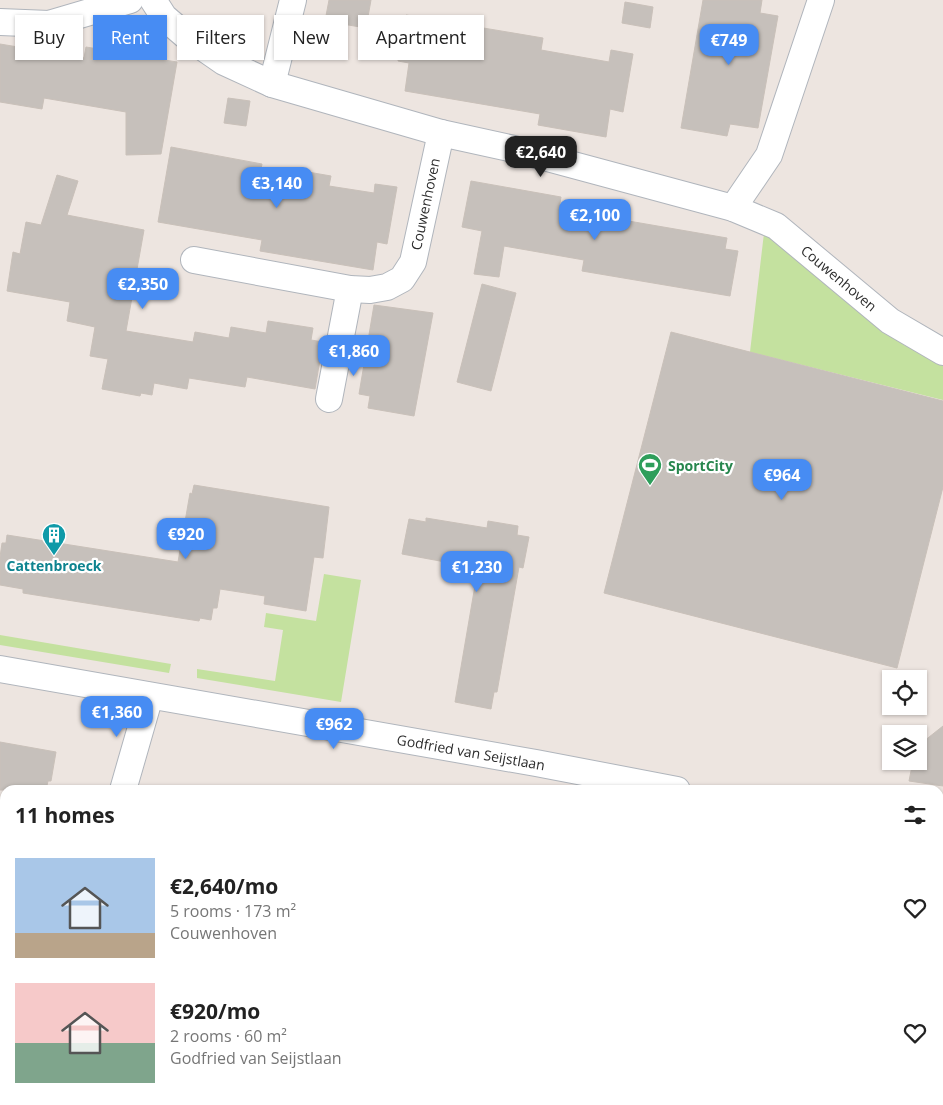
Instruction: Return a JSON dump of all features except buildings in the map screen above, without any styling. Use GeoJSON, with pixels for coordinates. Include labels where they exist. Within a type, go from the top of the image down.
{"type":"FeatureCollection","features":[{"type":"Feature","properties":{"kind":"street"},"geometry":{"type":"LineString","coordinates":[[0,22],[48,24],[130,0]]}},
{"type":"Feature","properties":{"kind":"street","name":"Couwenhoven"},"geometry":{"type":"LineString","coordinates":[[153,0],[164,17],[192,41],[224,62],[272,84],[441,133],[514,149],[733,208],[776,226],[890,321],[943,352]]}},
{"type":"Feature","properties":{"kind":"street"},"geometry":{"type":"LineString","coordinates":[[272,84],[293,0]]}},
{"type":"Feature","properties":{"kind":"street"},"geometry":{"type":"LineString","coordinates":[[733,208],[769,155],[821,0]]}},
{"type":"Feature","properties":{"kind":"street","name":"Couwenhoven"},"geometry":{"type":"LineString","coordinates":[[194,260],[350,289],[387,288],[402,279],[413,262],[441,133]]}},
{"type":"Feature","properties":{"kind":"street"},"geometry":{"type":"LineString","coordinates":[[329,399],[350,289]]}},
{"type":"Feature","properties":{"kind":"street","name":"Godfried van Seijstlaan"},"geometry":{"type":"LineString","coordinates":[[0,669],[536,763],[651,785]]}},
{"type":"Feature","properties":{"kind":"street"},"geometry":{"type":"LineString","coordinates":[[125,785],[150,696]]}},
{"type":"Feature","properties":{"kind":"green space"},"geometry":{"type":"Polygon","coordinates":[[[764,233],[904,345],[943,363],[943,400],[750,352],[764,233]]]}},
{"type":"Feature","properties":{"kind":"green space"},"geometry":{"type":"Polygon","coordinates":[[[324,574],[361,580],[341,702],[197,678],[197,669],[275,681],[283,630],[264,627],[266,613],[316,621],[324,574]]]}},
{"type":"Feature","properties":{"kind":"green space"},"geometry":{"type":"Polygon","coordinates":[[[0,635],[171,664],[169,673],[0,645],[0,635]]]}},
{"type":"Feature","properties":{"kind":"place","name":"SportCity"},"geometry":{"type":"Point","coordinates":[650,486]}},
{"type":"Feature","properties":{"kind":"place","name":"Cattenbroeck"},"geometry":{"type":"Point","coordinates":[54,556]}}]}
